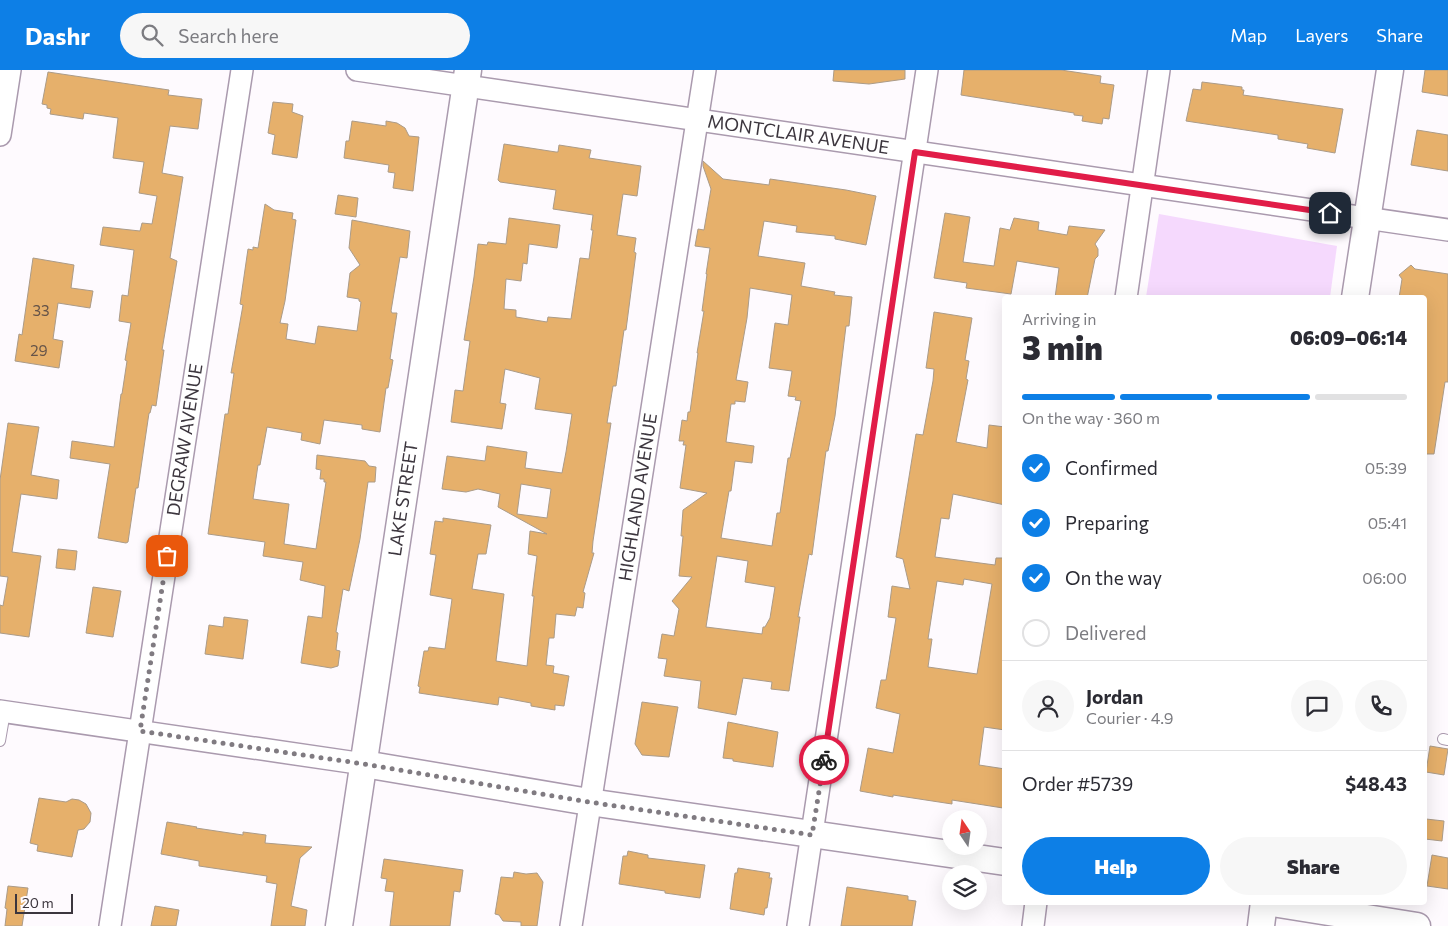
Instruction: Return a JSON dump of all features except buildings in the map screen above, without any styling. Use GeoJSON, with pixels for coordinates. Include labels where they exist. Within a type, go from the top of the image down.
{"type":"FeatureCollection","features":[{"type":"Feature","properties":{"kind":"street"},"geometry":{"type":"LineString","coordinates":[[0,135],[10,70]]}},
{"type":"Feature","properties":{"kind":"street","name":"DEGRAW AVENUE"},"geometry":{"type":"LineString","coordinates":[[110,926],[242,70]]}},
{"type":"Feature","properties":{"kind":"street","name":"MONTCLAIR AVENUE"},"geometry":{"type":"LineString","coordinates":[[357,70],[467,78],[698,120],[1448,230]]}},
{"type":"Feature","properties":{"kind":"street","name":"HIGHLAND AVENUE"},"geometry":{"type":"LineString","coordinates":[[571,926],[705,70]]}},
{"type":"Feature","properties":{"kind":"street"},"geometry":{"type":"LineString","coordinates":[[798,926],[927,70]]}},
{"type":"Feature","properties":{"kind":"street"},"geometry":{"type":"LineString","coordinates":[[1126,295],[1159,70]]}},
{"type":"Feature","properties":{"kind":"street"},"geometry":{"type":"LineString","coordinates":[[1355,295],[1390,70]]}},
{"type":"Feature","properties":{"kind":"street","name":"LAKE STREET"},"geometry":{"type":"LineString","coordinates":[[339,926],[467,78]]}},
{"type":"Feature","properties":{"kind":"street"},"geometry":{"type":"LineString","coordinates":[[2,712],[364,764],[589,802],[1002,862]]}},
{"type":"Feature","properties":{"kind":"street"},"geometry":{"type":"LineString","coordinates":[[1033,926],[1036,905]]}},
{"type":"Feature","properties":{"kind":"street"},"geometry":{"type":"LineString","coordinates":[[1261,926],[1264,905]]}},
{"type":"Feature","properties":{"kind":"street"},"geometry":{"type":"LineString","coordinates":[[1284,905],[1417,926]]}},
{"type":"Feature","properties":{"kind":"lane"},"geometry":{"type":"LineString","coordinates":[[0,741],[2,712]]}},
{"type":"Feature","properties":{"kind":"shaded area"},"geometry":{"type":"Polygon","coordinates":[[[1159,214],[1337,246],[1330,295],[1146,295],[1159,214]]]}},
{"type":"Feature","properties":{"kind":"way so far"},"geometry":{"type":"LineString","coordinates":[[167,556],[140,731],[364,764],[589,802],[812,835],[824,760]]}},
{"type":"Feature","properties":{"kind":"route"},"geometry":{"type":"LineString","coordinates":[[824,760],[915,152],[1330,213]]}}]}
